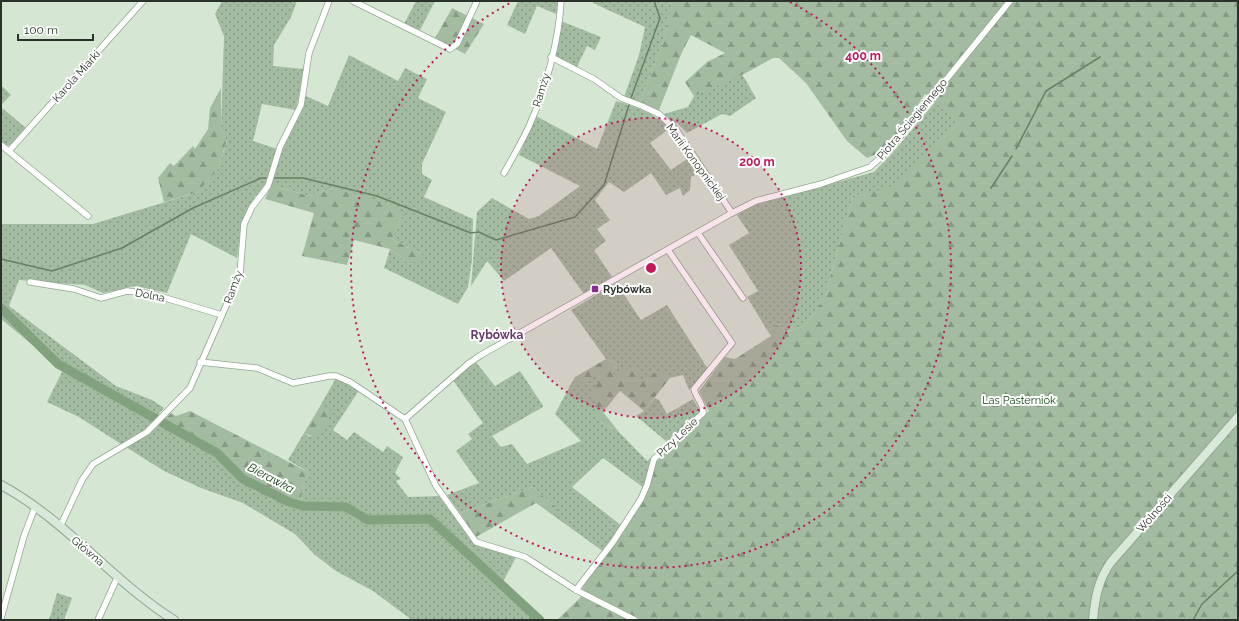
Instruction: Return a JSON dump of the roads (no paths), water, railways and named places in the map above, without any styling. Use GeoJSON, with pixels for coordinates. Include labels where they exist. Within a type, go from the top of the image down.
{"type":"FeatureCollection","features":[{"type":"Feature","properties":{"kind":"street","name":"Karola Miarki"},"geometry":{"type":"LineString","coordinates":[[9,151],[143,1]]}},
{"type":"Feature","properties":{"kind":"street","name":"Ramży"},"geometry":{"type":"LineString","coordinates":[[60,527],[82,480],[93,464],[147,432],[190,388],[200,362],[240,274],[244,224],[252,208],[268,186],[280,147],[301,105],[309,54],[328,1]]}},
{"type":"Feature","properties":{"kind":"street"},"geometry":{"type":"LineString","coordinates":[[353,1],[450,49],[457,44],[477,1]]}},
{"type":"Feature","properties":{"kind":"street","name":"Ramży"},"geometry":{"type":"LineString","coordinates":[[504,173],[532,117],[551,57],[560,16],[561,1]]}},
{"type":"Feature","properties":{"kind":"street","name":"Piotra Ściegiennego"},"geometry":{"type":"LineString","coordinates":[[405,419],[468,364],[481,355],[732,213],[756,201],[821,184],[870,167],[889,150],[1010,1]]}},
{"type":"Feature","properties":{"kind":"street","name":"Marii Konopnickiej"},"geometry":{"type":"LineString","coordinates":[[551,57],[594,79],[621,98],[659,114],[677,132],[732,213]]}},
{"type":"Feature","properties":{"kind":"street"},"geometry":{"type":"LineString","coordinates":[[1,145],[88,216]]}},
{"type":"Feature","properties":{"kind":"street"},"geometry":{"type":"LineString","coordinates":[[698,233],[743,298]]}},
{"type":"Feature","properties":{"kind":"street","name":"Przy Lesie"},"geometry":{"type":"LineString","coordinates":[[576,590],[613,542],[641,500],[648,485],[654,459],[703,413],[703,408],[695,395],[694,389],[732,343],[668,250]]}},
{"type":"Feature","properties":{"kind":"street","name":"Dolna"},"geometry":{"type":"LineString","coordinates":[[30,282],[74,288],[101,298],[127,291],[152,294],[222,315]]}},
{"type":"Feature","properties":{"kind":"street"},"geometry":{"type":"LineString","coordinates":[[200,362],[257,368],[293,383],[336,376],[350,382],[405,419],[436,486],[476,542],[525,557],[576,590],[635,620]]}},
{"type":"Feature","properties":{"kind":"street","name":"Wolności"},"geometry":{"type":"LineString","coordinates":[[1093,620],[1095,598],[1099,585],[1111,562],[1238,417]]}},
{"type":"Feature","properties":{"kind":"street","name":"Główna"},"geometry":{"type":"LineString","coordinates":[[1,485],[35,507],[174,620]]}},
{"type":"Feature","properties":{"kind":"street"},"geometry":{"type":"LineString","coordinates":[[1,618],[24,536],[35,507]]}},
{"type":"Feature","properties":{"kind":"street"},"geometry":{"type":"LineString","coordinates":[[98,620],[118,576]]}},
{"type":"Feature","properties":{"kind":"waterway"},"geometry":{"type":"LineString","coordinates":[[631,98],[660,18],[654,1]]}},
{"type":"Feature","properties":{"kind":"waterway"},"geometry":{"type":"LineString","coordinates":[[1016,149],[1046,91],[1100,57]]}},
{"type":"Feature","properties":{"kind":"waterway"},"geometry":{"type":"LineString","coordinates":[[275,178],[303,178],[377,196],[471,233],[479,232],[496,240],[575,217],[604,185],[629,105]]}},
{"type":"Feature","properties":{"kind":"waterway"},"geometry":{"type":"LineString","coordinates":[[991,188],[1012,156]]}},
{"type":"Feature","properties":{"kind":"waterway"},"geometry":{"type":"LineString","coordinates":[[1,259],[52,271],[122,248],[193,208],[261,178],[266,178]]}},
{"type":"Feature","properties":{"kind":"waterway","name":"Bierawka"},"geometry":{"type":"LineString","coordinates":[[1,308],[58,364],[217,453],[243,479],[289,502],[303,506],[346,507],[368,520],[430,519],[540,620]]}},
{"type":"Feature","properties":{"kind":"waterway"},"geometry":{"type":"LineString","coordinates":[[1193,620],[1202,604],[1238,571]]}},
{"type":"Feature","properties":{"kind":"place","name":"Rybówka"},"geometry":{"type":"Point","coordinates":[595,289]}},
{"type":"Feature","properties":{"kind":"district","name":"Rybówka"},"geometry":{"type":"Point","coordinates":[497,335]}},
{"type":"Feature","properties":{"kind":"park label","name":"Las Pasterniok"},"geometry":{"type":"Point","coordinates":[1019,400]}}]}
